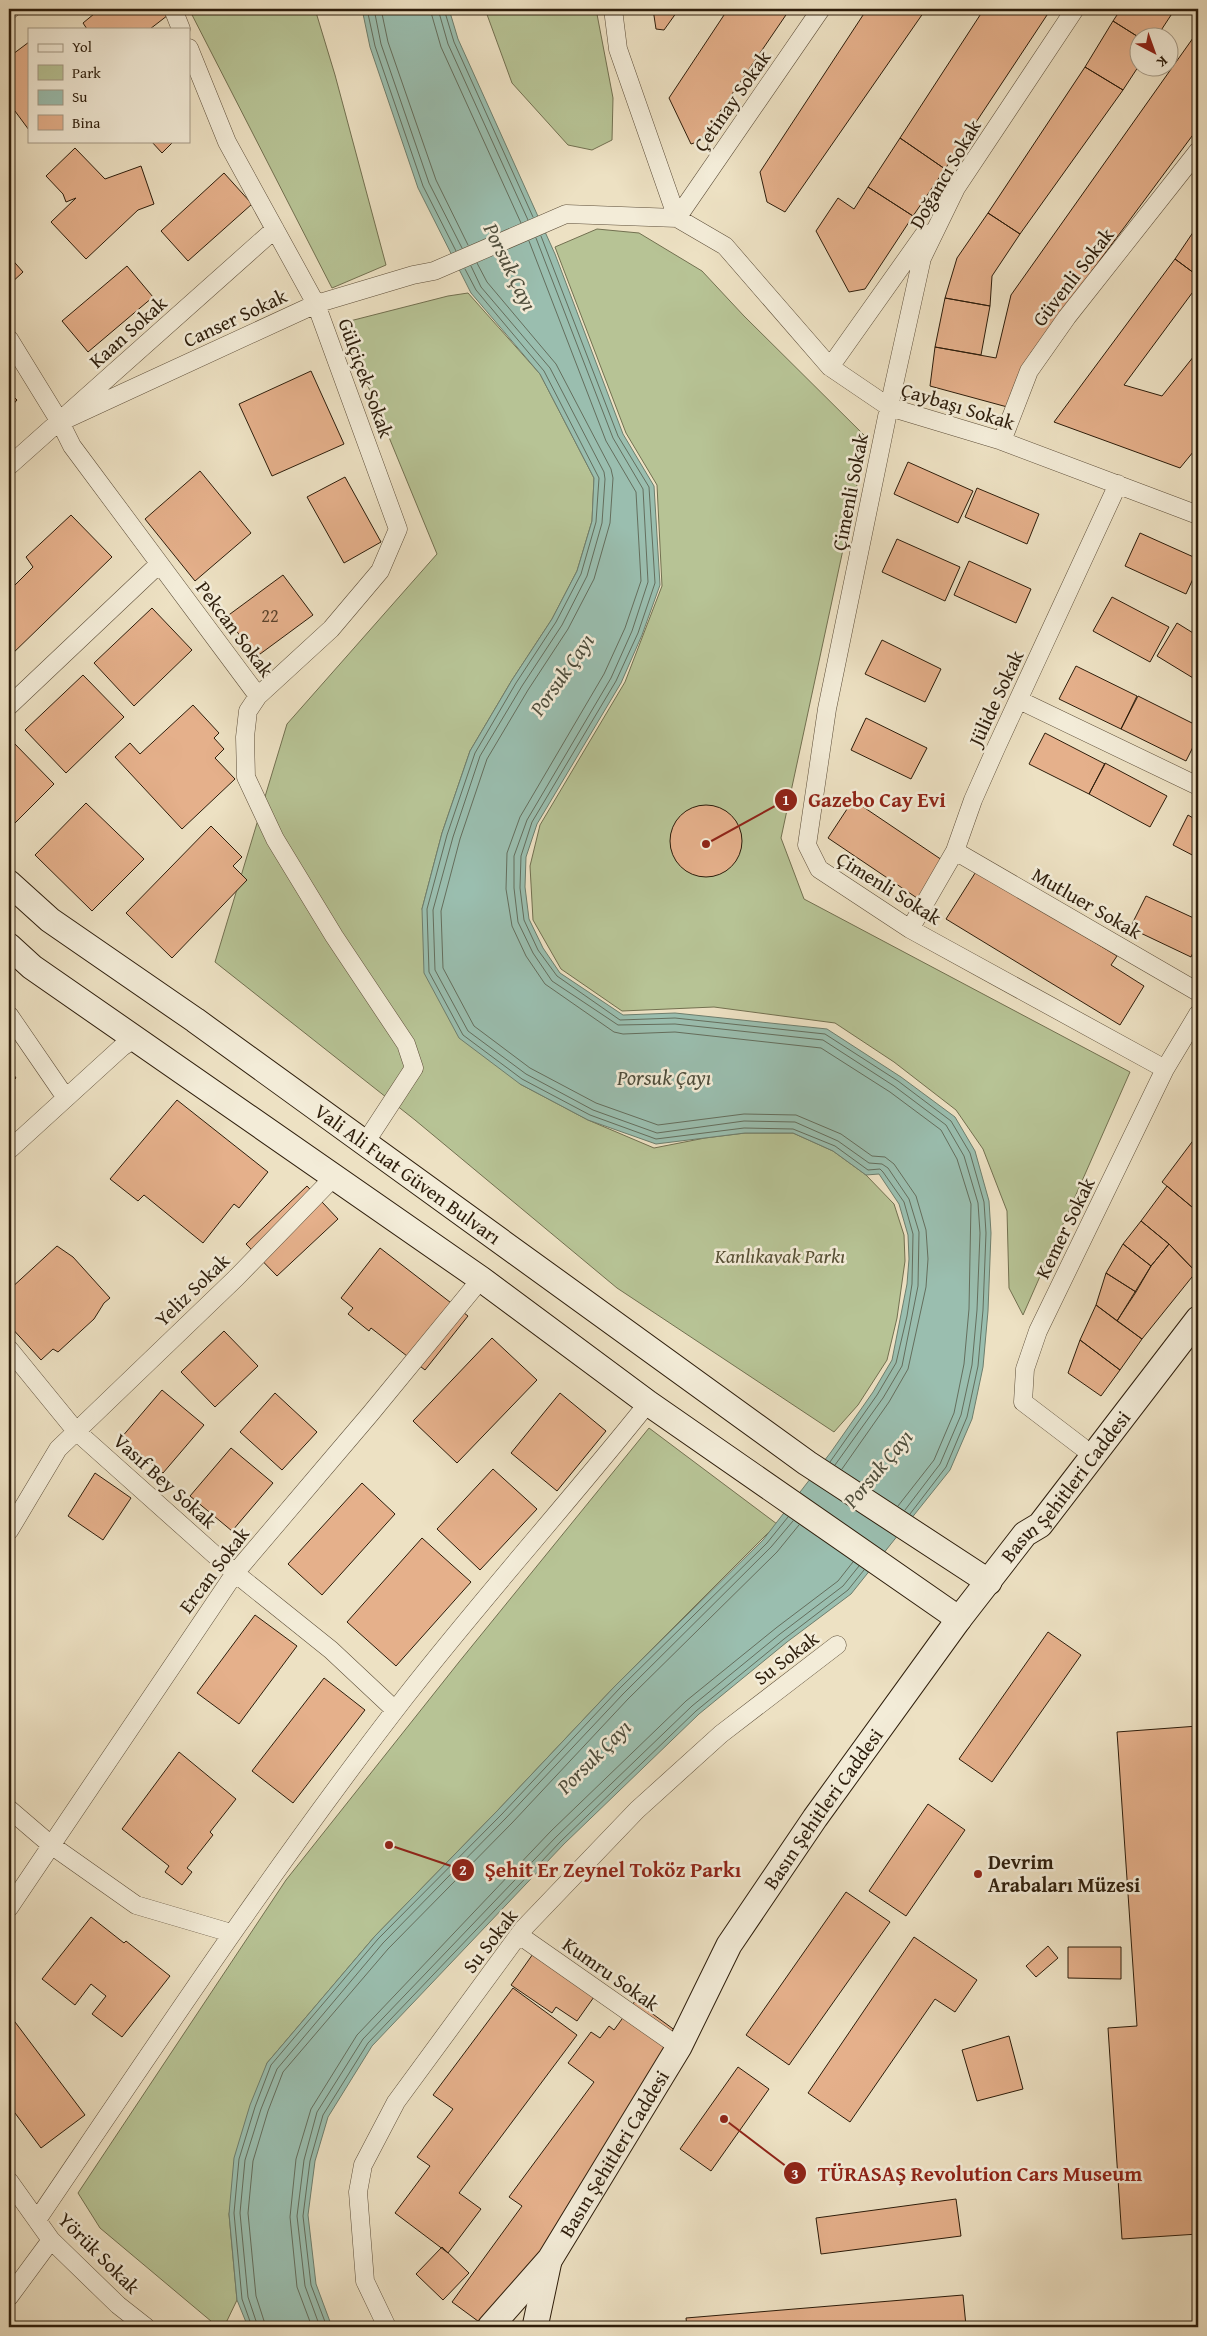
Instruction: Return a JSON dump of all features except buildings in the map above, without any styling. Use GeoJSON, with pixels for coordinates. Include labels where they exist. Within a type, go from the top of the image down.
{"type":"FeatureCollection","features":[{"type":"Feature","properties":{"kind":"main road","name":"Vali Ali Fuat Güven Bulvarı"},"geometry":{"type":"LineString","coordinates":[[9,883],[50,920],[195,1020],[807,1463],[988,1582]]}},
{"type":"Feature","properties":{"kind":"main road","name":"Vali Ali Fuat Güven Bulvarı"},"geometry":{"type":"LineString","coordinates":[[9,946],[32,967],[481,1278],[648,1403],[959,1620]]}},
{"type":"Feature","properties":{"kind":"main road","name":"Basın Şehitleri Caddesi"},"geometry":{"type":"LineString","coordinates":[[490,2327],[550,2259],[679,2047],[729,1945],[815,1818],[988,1582],[1025,1534],[1040,1525],[1198,1319]]}},
{"type":"Feature","properties":{"kind":"main road"},"geometry":{"type":"LineString","coordinates":[[1025,1534],[1028,1516],[1137,1376],[1170,1356]]}},
{"type":"Feature","properties":{"kind":"main road"},"geometry":{"type":"LineString","coordinates":[[535,2327],[550,2259]]}},
{"type":"Feature","properties":{"kind":"street"},"geometry":{"type":"LineString","coordinates":[[173,9],[181,28]]}},
{"type":"Feature","properties":{"kind":"street"},"geometry":{"type":"LineString","coordinates":[[613,9],[618,49],[677,218]]}},
{"type":"Feature","properties":{"kind":"street","name":"Çetinay Sokak"},"geometry":{"type":"LineString","coordinates":[[677,218],[821,9]]}},
{"type":"Feature","properties":{"kind":"street","name":"Doğancı Sokak"},"geometry":{"type":"LineString","coordinates":[[888,408],[922,258],[956,188],[1075,9]]}},
{"type":"Feature","properties":{"kind":"street","name":"Gülçiçek Sokak"},"geometry":{"type":"LineString","coordinates":[[190,50],[227,142],[316,304],[398,529],[380,571],[331,629],[258,696]]}},
{"type":"Feature","properties":{"kind":"street","name":"Güvenli Sokak"},"geometry":{"type":"LineString","coordinates":[[1002,442],[1029,371],[1067,317],[1198,151]]}},
{"type":"Feature","properties":{"kind":"street"},"geometry":{"type":"LineString","coordinates":[[830,367],[956,188]]}},
{"type":"Feature","properties":{"kind":"street","name":"Canser Sokak"},"geometry":{"type":"LineString","coordinates":[[60,422],[316,304],[413,274],[434,271],[566,214],[677,218]]}},
{"type":"Feature","properties":{"kind":"street","name":"Çaybaşı Sokak"},"geometry":{"type":"LineString","coordinates":[[677,218],[725,246],[830,367],[888,408],[1002,442],[1197,513]]}},
{"type":"Feature","properties":{"kind":"street","name":"Kaan Sokak"},"geometry":{"type":"LineString","coordinates":[[9,466],[275,230]]}},
{"type":"Feature","properties":{"kind":"street","name":"Pekcan Sokak"},"geometry":{"type":"LineString","coordinates":[[9,339],[60,422],[72,446],[258,696],[248,711],[245,737],[246,777],[275,839],[334,936],[406,1044],[414,1068],[365,1143]]}},
{"type":"Feature","properties":{"kind":"street","name":"Çimenli Sokak"},"geometry":{"type":"LineString","coordinates":[[888,408],[827,709],[807,845],[819,869],[910,929],[1165,1069]]}},
{"type":"Feature","properties":{"kind":"street","name":"Jülide Sokak"},"geometry":{"type":"LineString","coordinates":[[910,929],[955,851],[973,800],[1118,484]]}},
{"type":"Feature","properties":{"kind":"street"},"geometry":{"type":"LineString","coordinates":[[9,706],[159,564]]}},
{"type":"Feature","properties":{"kind":"street"},"geometry":{"type":"LineString","coordinates":[[1019,700],[1198,786]]}},
{"type":"Feature","properties":{"kind":"street","name":"Mutluer Sokak"},"geometry":{"type":"LineString","coordinates":[[955,851],[1198,992]]}},
{"type":"Feature","properties":{"kind":"street","name":"Kemer Sokak"},"geometry":{"type":"LineString","coordinates":[[1082,1446],[1023,1402],[1025,1369],[1038,1332],[1165,1069],[1198,1014]]}},
{"type":"Feature","properties":{"kind":"street"},"geometry":{"type":"LineString","coordinates":[[9,1015],[66,1098]]}},
{"type":"Feature","properties":{"kind":"street"},"geometry":{"type":"LineString","coordinates":[[9,1150],[134,1039]]}},
{"type":"Feature","properties":{"kind":"street","name":"Yeliz Sokak"},"geometry":{"type":"LineString","coordinates":[[9,1531],[58,1449],[236,1278],[334,1177]]}},
{"type":"Feature","properties":{"kind":"street","name":"Ercan Sokak"},"geometry":{"type":"LineString","coordinates":[[9,1908],[235,1573],[371,1413],[481,1278]]}},
{"type":"Feature","properties":{"kind":"street","name":"Vasıf Bey Sokak"},"geometry":{"type":"LineString","coordinates":[[9,1350],[76,1431],[235,1573],[330,1650],[395,1710]]}},
{"type":"Feature","properties":{"kind":"street"},"geometry":{"type":"LineString","coordinates":[[37,2220],[231,1933],[395,1710],[442,1650],[648,1403]]}},
{"type":"Feature","properties":{"kind":"street","name":"Su Sokak"},"geometry":{"type":"LineString","coordinates":[[387,2327],[365,2282],[358,2192],[364,2165],[396,2102],[519,1935],[637,1810],[721,1734],[837,1645]]}},
{"type":"Feature","properties":{"kind":"street"},"geometry":{"type":"LineString","coordinates":[[9,1810],[50,1845],[136,1905],[231,1933]]}},
{"type":"Feature","properties":{"kind":"street","name":"Kumru Sokak"},"geometry":{"type":"LineString","coordinates":[[519,1935],[679,2047]]}},
{"type":"Feature","properties":{"kind":"street","name":"Yörük Sokak"},"geometry":{"type":"LineString","coordinates":[[9,2181],[51,2240],[118,2305],[146,2327]]}},
{"type":"Feature","properties":{"kind":"street"},"geometry":{"type":"LineString","coordinates":[[9,2297],[51,2240]]}},
{"type":"Feature","properties":{"kind":"green space"},"geometry":{"type":"Polygon","coordinates":[[[189,9],[315,9],[335,75],[386,265],[332,288],[189,9]]]}},
{"type":"Feature","properties":{"kind":"green space"},"geometry":{"type":"Polygon","coordinates":[[[485,9],[596,9],[613,98],[612,140],[592,150],[568,145],[512,83],[485,9]]]}},
{"type":"Feature","properties":{"kind":"green space"},"geometry":{"type":"Polygon","coordinates":[[[597,229],[639,233],[702,271],[744,316],[867,438],[781,838],[804,899],[1130,1072],[1023,1315],[1009,1288],[1007,1211],[983,1149],[956,1110],[894,1062],[835,1023],[714,1007],[622,1011],[561,969],[533,920],[530,866],[540,825],[625,682],[662,586],[657,485],[626,433],[555,247],[597,229]]]}},
{"type":"Feature","properties":{"kind":"green space","name":"Kanlıkavak Parkı"},"geometry":{"type":"Polygon","coordinates":[[[468,293],[540,374],[594,478],[592,521],[577,571],[552,619],[512,680],[470,751],[442,833],[422,909],[520,1084],[588,1120],[654,1148],[705,1138],[745,1133],[793,1133],[833,1151],[866,1175],[894,1204],[904,1235],[905,1261],[897,1318],[887,1360],[858,1405],[834,1432],[617,1288],[415,1120],[215,962],[287,724],[437,554],[342,323],[448,296],[468,293]]]}},
{"type":"Feature","properties":{"kind":"green space"},"geometry":{"type":"Polygon","coordinates":[[[649,1428],[777,1524],[615,1686],[375,1936],[267,2063],[229,2214],[237,2300],[224,2327],[218,2327],[100,2228],[78,2193],[286,1880],[459,1662],[649,1428]]]}},
{"type":"Feature","properties":{"kind":"water","name":"Porsuk Çayı"},"geometry":{"type":"Polygon","coordinates":[[[362,9],[449,9],[458,39],[555,254],[623,434],[654,486],[660,585],[642,635],[621,683],[537,824],[526,857],[525,887],[529,919],[543,948],[560,973],[623,1015],[675,1013],[827,1029],[901,1077],[955,1117],[975,1151],[989,1201],[991,1233],[988,1311],[983,1367],[972,1419],[950,1470],[851,1594],[787,1642],[699,1714],[564,1844],[372,2046],[328,2117],[315,2161],[308,2215],[316,2284],[332,2327],[248,2327],[237,2300],[229,2214],[234,2158],[250,2105],[267,2063],[375,1936],[615,1686],[763,1540],[831,1452],[873,1392],[892,1360],[907,1284],[909,1259],[908,1235],[899,1204],[879,1174],[866,1175],[833,1151],[793,1133],[745,1133],[656,1144],[588,1120],[520,1084],[459,1038],[424,973],[422,909],[442,833],[470,751],[512,680],[552,619],[577,571],[592,521],[594,478],[540,374],[471,293],[418,188],[370,47],[362,9]]]}},
{"type":"Feature","properties":{"kind":"place","name":"Gazebo Cay Evi"},"geometry":{"type":"Point","coordinates":[706,844]}},
{"type":"Feature","properties":{"kind":"place","name":"Şehit Er Zeynel Toköz Parkı"},"geometry":{"type":"Point","coordinates":[389,1845]}},
{"type":"Feature","properties":{"kind":"place","name":"Devrim Arabaları Müzesi"},"geometry":{"type":"Point","coordinates":[978,1874]}},
{"type":"Feature","properties":{"kind":"place","name":"TÜRASAŞ Revolution Cars Museum"},"geometry":{"type":"Point","coordinates":[724,2119]}}]}
